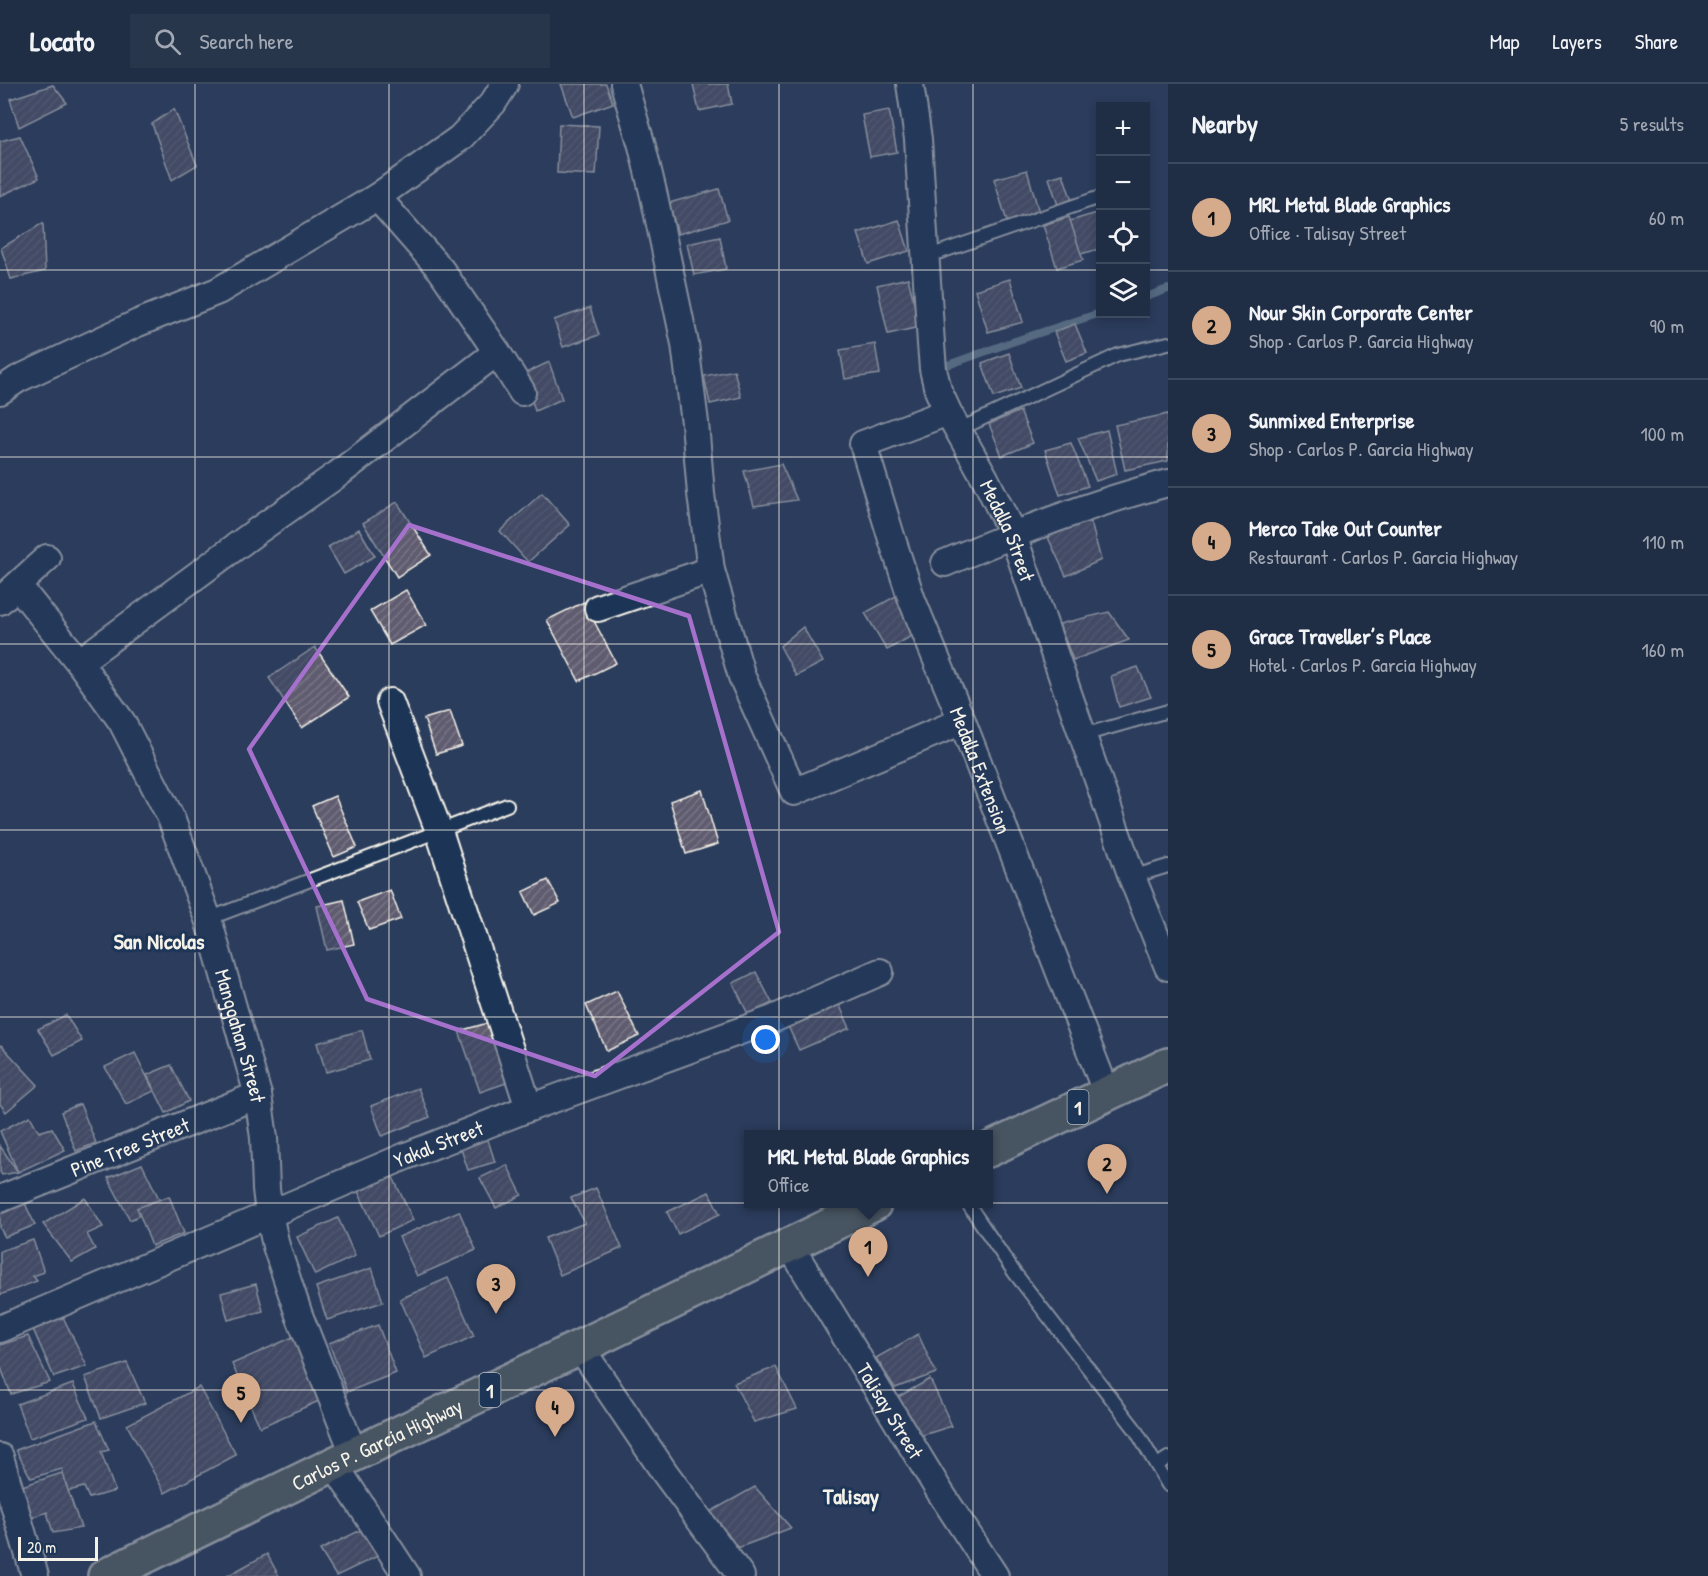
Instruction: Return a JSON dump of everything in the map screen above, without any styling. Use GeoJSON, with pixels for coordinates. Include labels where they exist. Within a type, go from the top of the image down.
{"type":"FeatureCollection","features":[{"type":"Feature","properties":{"kind":"highway","name":"1"},"geometry":{"type":"LineString","coordinates":[[993,1148],[1168,1065]]}},
{"type":"Feature","properties":{"kind":"highway","name":"Carlos P. Garcia Highway"},"geometry":{"type":"LineString","coordinates":[[105,1576],[864,1208]]}},
{"type":"Feature","properties":{"kind":"street"},"geometry":{"type":"LineString","coordinates":[[0,391],[18,379],[138,323],[218,291],[377,197],[460,138],[493,103],[505,84]]}},
{"type":"Feature","properties":{"kind":"street"},"geometry":{"type":"LineString","coordinates":[[624,84],[654,196],[685,344],[711,570],[742,677],[794,792],[962,721]]}},
{"type":"Feature","properties":{"kind":"street","name":"Medalla Street"},"geometry":{"type":"LineString","coordinates":[[910,84],[918,139],[933,369],[938,390],[1013,535],[1132,877],[1168,967]]}},
{"type":"Feature","properties":{"kind":"street"},"geometry":{"type":"LineString","coordinates":[[377,197],[441,270],[522,392]]}},
{"type":"Feature","properties":{"kind":"street"},"geometry":{"type":"LineString","coordinates":[[79,662],[338,474],[497,352]]}},
{"type":"Feature","properties":{"kind":"street","name":"Medalla Extension"},"geometry":{"type":"LineString","coordinates":[[953,421],[863,444],[912,600],[962,721],[1107,1094]]}},
{"type":"Feature","properties":{"kind":"street"},"geometry":{"type":"LineString","coordinates":[[945,563],[1013,535],[1123,495],[1168,483]]}},
{"type":"Feature","properties":{"kind":"street"},"geometry":{"type":"LineString","coordinates":[[9,593],[47,558]]}},
{"type":"Feature","properties":{"kind":"street"},"geometry":{"type":"LineString","coordinates":[[598,608],[711,570]]}},
{"type":"Feature","properties":{"kind":"street","name":"Manggahan Street"},"geometry":{"type":"LineString","coordinates":[[9,593],[79,662],[122,722],[166,809],[208,919],[258,1095],[262,1114],[266,1189],[276,1246],[344,1459],[407,1576]]}},
{"type":"Feature","properties":{"kind":"street"},"geometry":{"type":"LineString","coordinates":[[390,702],[439,831],[530,1108]]}},
{"type":"Feature","properties":{"kind":"street","name":"Yakal Street"},"geometry":{"type":"LineString","coordinates":[[0,1329],[406,1156],[773,1019],[880,972]]}},
{"type":"Feature","properties":{"kind":"street","name":"Pine Tree Street"},"geometry":{"type":"LineString","coordinates":[[0,1199],[258,1095]]}},
{"type":"Feature","properties":{"kind":"street","name":"Talisay Street"},"geometry":{"type":"LineString","coordinates":[[789,1244],[994,1576]]}},
{"type":"Feature","properties":{"kind":"street"},"geometry":{"type":"LineString","coordinates":[[580,1347],[665,1473],[741,1576]]}},
{"type":"Feature","properties":{"kind":"street"},"geometry":{"type":"LineString","coordinates":[[0,1457],[34,1576]]}},
{"type":"Feature","properties":{"kind":"lane"},"geometry":{"type":"LineString","coordinates":[[926,257],[1096,199]]}},
{"type":"Feature","properties":{"kind":"lane"},"geometry":{"type":"LineString","coordinates":[[953,421],[1118,355],[1168,343]]}},
{"type":"Feature","properties":{"kind":"lane"},"geometry":{"type":"LineString","coordinates":[[1083,735],[1168,711]]}},
{"type":"Feature","properties":{"kind":"lane"},"geometry":{"type":"LineString","coordinates":[[208,919],[507,805]]}},
{"type":"Feature","properties":{"kind":"lane"},"geometry":{"type":"LineString","coordinates":[[1132,877],[1168,866]]}},
{"type":"Feature","properties":{"kind":"lane"},"geometry":{"type":"LineString","coordinates":[[971,1208],[1014,1272],[1162,1461],[1168,1485]]}},
{"type":"Feature","properties":{"kind":"highlighted area"},"geometry":{"type":"Polygon","coordinates":[[[409,525],[689,616],[779,932],[595,1076],[367,999],[249,749],[409,525]]]}},
{"type":"Feature","properties":{"kind":"building"},"geometry":{"type":"Polygon","coordinates":[[[561,84],[606,84],[613,103],[573,117],[561,84]]]}},
{"type":"Feature","properties":{"kind":"building"},"geometry":{"type":"Polygon","coordinates":[[[693,84],[728,84],[732,104],[699,111],[693,84]]]}},
{"type":"Feature","properties":{"kind":"building"},"geometry":{"type":"Polygon","coordinates":[[[53,85],[67,103],[19,127],[10,99],[53,85]]]}},
{"type":"Feature","properties":{"kind":"building"},"geometry":{"type":"Polygon","coordinates":[[[174,109],[197,165],[172,180],[152,124],[174,109]]]}},
{"type":"Feature","properties":{"kind":"building"},"geometry":{"type":"Polygon","coordinates":[[[889,110],[897,152],[870,157],[862,115],[889,110]]]}},
{"type":"Feature","properties":{"kind":"building"},"geometry":{"type":"Polygon","coordinates":[[[559,124],[599,126],[596,175],[557,173],[559,124]]]}},
{"type":"Feature","properties":{"kind":"building"},"geometry":{"type":"Polygon","coordinates":[[[20,136],[39,178],[0,196],[0,141],[20,136]]]}},
{"type":"Feature","properties":{"kind":"building"},"geometry":{"type":"Polygon","coordinates":[[[1027,170],[1040,216],[1008,225],[994,179],[1027,170]]]}},
{"type":"Feature","properties":{"kind":"building"},"geometry":{"type":"Polygon","coordinates":[[[1063,174],[1072,201],[1058,205],[1049,178],[1063,174]]]}},
{"type":"Feature","properties":{"kind":"building"},"geometry":{"type":"Polygon","coordinates":[[[719,189],[728,220],[678,234],[669,203],[719,189]]]}},
{"type":"Feature","properties":{"kind":"building"},"geometry":{"type":"Polygon","coordinates":[[[1096,213],[1096,250],[1080,254],[1070,221],[1096,213]]]}},
{"type":"Feature","properties":{"kind":"building"},"geometry":{"type":"Polygon","coordinates":[[[1069,217],[1083,260],[1057,268],[1043,225],[1069,217]]]}},
{"type":"Feature","properties":{"kind":"building"},"geometry":{"type":"Polygon","coordinates":[[[899,220],[909,251],[868,264],[858,233],[899,220]]]}},
{"type":"Feature","properties":{"kind":"building"},"geometry":{"type":"Polygon","coordinates":[[[43,223],[45,271],[11,279],[1,248],[43,223]]]}},
{"type":"Feature","properties":{"kind":"building"},"geometry":{"type":"Polygon","coordinates":[[[720,237],[726,269],[694,275],[687,244],[720,237]]]}},
{"type":"Feature","properties":{"kind":"building"},"geometry":{"type":"Polygon","coordinates":[[[908,278],[920,327],[888,334],[877,285],[908,278]]]}},
{"type":"Feature","properties":{"kind":"building"},"geometry":{"type":"Polygon","coordinates":[[[1010,279],[1023,322],[988,332],[975,290],[1010,279]]]}},
{"type":"Feature","properties":{"kind":"building"},"geometry":{"type":"Polygon","coordinates":[[[590,308],[599,335],[563,347],[554,320],[590,308]]]}},
{"type":"Feature","properties":{"kind":"building"},"geometry":{"type":"Polygon","coordinates":[[[1075,324],[1087,353],[1066,361],[1054,332],[1075,324]]]}},
{"type":"Feature","properties":{"kind":"building"},"geometry":{"type":"Polygon","coordinates":[[[875,344],[880,374],[845,379],[840,350],[875,344]]]}},
{"type":"Feature","properties":{"kind":"building"},"geometry":{"type":"Polygon","coordinates":[[[1009,353],[1021,388],[994,397],[982,363],[1009,353]]]}},
{"type":"Feature","properties":{"kind":"building"},"geometry":{"type":"Polygon","coordinates":[[[549,362],[562,399],[535,411],[524,374],[549,362]]]}},
{"type":"Feature","properties":{"kind":"building"},"geometry":{"type":"Polygon","coordinates":[[[734,370],[741,397],[710,404],[704,376],[734,370]]]}},
{"type":"Feature","properties":{"kind":"building"},"geometry":{"type":"Polygon","coordinates":[[[1020,411],[1033,443],[1002,456],[989,424],[1020,411]]]}},
{"type":"Feature","properties":{"kind":"building"},"geometry":{"type":"Polygon","coordinates":[[[1168,414],[1168,461],[1125,470],[1115,425],[1168,414]]]}},
{"type":"Feature","properties":{"kind":"building"},"geometry":{"type":"Polygon","coordinates":[[[1107,430],[1117,474],[1096,481],[1078,438],[1107,430]]]}},
{"type":"Feature","properties":{"kind":"building"},"geometry":{"type":"Polygon","coordinates":[[[1071,443],[1088,486],[1060,495],[1045,450],[1071,443]]]}},
{"type":"Feature","properties":{"kind":"building"},"geometry":{"type":"Polygon","coordinates":[[[781,464],[797,500],[754,506],[744,471],[781,464]]]}},
{"type":"Feature","properties":{"kind":"building"},"geometry":{"type":"Polygon","coordinates":[[[542,493],[570,525],[528,562],[500,531],[542,493]]]}},
{"type":"Feature","properties":{"kind":"building"},"geometry":{"type":"Polygon","coordinates":[[[397,502],[431,555],[397,577],[363,523],[397,502]]]}},
{"type":"Feature","properties":{"kind":"building"},"geometry":{"type":"Polygon","coordinates":[[[1089,515],[1101,560],[1066,576],[1045,531],[1089,515]]]}},
{"type":"Feature","properties":{"kind":"building"},"geometry":{"type":"Polygon","coordinates":[[[359,529],[375,556],[344,574],[328,547],[359,529]]]}},
{"type":"Feature","properties":{"kind":"building"},"geometry":{"type":"Polygon","coordinates":[[[406,590],[426,625],[390,645],[370,611],[406,590]]]}},
{"type":"Feature","properties":{"kind":"building"},"geometry":{"type":"Polygon","coordinates":[[[896,596],[917,633],[887,650],[865,613],[896,596]]]}},
{"type":"Feature","properties":{"kind":"building"},"geometry":{"type":"Polygon","coordinates":[[[584,602],[616,663],[579,681],[547,620],[584,602]]]}},
{"type":"Feature","properties":{"kind":"building"},"geometry":{"type":"Polygon","coordinates":[[[1109,612],[1129,640],[1073,660],[1059,624],[1109,612]]]}},
{"type":"Feature","properties":{"kind":"building"},"geometry":{"type":"Polygon","coordinates":[[[803,627],[823,662],[796,676],[780,646],[803,627]]]}},
{"type":"Feature","properties":{"kind":"building"},"geometry":{"type":"Polygon","coordinates":[[[315,647],[349,697],[302,728],[269,678],[315,647]]]}},
{"type":"Feature","properties":{"kind":"building"},"geometry":{"type":"Polygon","coordinates":[[[1138,667],[1151,697],[1119,707],[1111,676],[1138,667]]]}},
{"type":"Feature","properties":{"kind":"building"},"geometry":{"type":"Polygon","coordinates":[[[450,711],[462,746],[436,754],[424,719],[450,711]]]}},
{"type":"Feature","properties":{"kind":"building"},"geometry":{"type":"Polygon","coordinates":[[[702,790],[718,844],[686,854],[670,801],[702,790]]]}},
{"type":"Feature","properties":{"kind":"building"},"geometry":{"type":"Polygon","coordinates":[[[335,796],[357,847],[334,857],[312,806],[335,796]]]}},
{"type":"Feature","properties":{"kind":"building"},"geometry":{"type":"Polygon","coordinates":[[[548,880],[560,903],[534,915],[523,892],[548,880]]]}},
{"type":"Feature","properties":{"kind":"building"},"geometry":{"type":"Polygon","coordinates":[[[390,890],[401,919],[369,930],[357,902],[390,890]]]}},
{"type":"Feature","properties":{"kind":"building"},"geometry":{"type":"Polygon","coordinates":[[[344,900],[354,944],[327,950],[317,906],[344,900]]]}},
{"type":"Feature","properties":{"kind":"building"},"geometry":{"type":"Polygon","coordinates":[[[756,972],[772,1003],[748,1014],[733,983],[756,972]]]}},
{"type":"Feature","properties":{"kind":"building"},"geometry":{"type":"Polygon","coordinates":[[[617,991],[639,1036],[607,1051],[586,1005],[617,991]]]}},
{"type":"Feature","properties":{"kind":"building"},"geometry":{"type":"Polygon","coordinates":[[[838,1002],[850,1028],[799,1050],[787,1024],[838,1002]]]}},
{"type":"Feature","properties":{"kind":"building"},"geometry":{"type":"Polygon","coordinates":[[[66,1015],[82,1041],[54,1055],[38,1029],[66,1015]]]}},
{"type":"Feature","properties":{"kind":"building"},"geometry":{"type":"Polygon","coordinates":[[[488,1023],[506,1083],[480,1092],[459,1031],[488,1023]]]}},
{"type":"Feature","properties":{"kind":"building"},"geometry":{"type":"Polygon","coordinates":[[[362,1030],[370,1060],[326,1072],[317,1043],[362,1030]]]}},
{"type":"Feature","properties":{"kind":"building"},"geometry":{"type":"Polygon","coordinates":[[[1,1045],[38,1085],[6,1112],[0,1104],[1,1045]]]}},
{"type":"Feature","properties":{"kind":"building"},"geometry":{"type":"Polygon","coordinates":[[[135,1053],[154,1091],[126,1104],[105,1067],[135,1053]]]}},
{"type":"Feature","properties":{"kind":"building"},"geometry":{"type":"Polygon","coordinates":[[[171,1065],[189,1101],[166,1113],[147,1075],[171,1065]]]}},
{"type":"Feature","properties":{"kind":"building"},"geometry":{"type":"Polygon","coordinates":[[[418,1088],[430,1117],[382,1136],[371,1106],[418,1088]]]}},
{"type":"Feature","properties":{"kind":"building"},"geometry":{"type":"Polygon","coordinates":[[[80,1104],[96,1143],[76,1151],[61,1112],[80,1104]]]}},
{"type":"Feature","properties":{"kind":"building"},"geometry":{"type":"Polygon","coordinates":[[[30,1116],[39,1132],[52,1128],[65,1150],[18,1172],[0,1131],[30,1116]]]}},
{"type":"Feature","properties":{"kind":"building"},"geometry":{"type":"Polygon","coordinates":[[[487,1137],[495,1162],[468,1170],[460,1146],[487,1137]]]}},
{"type":"Feature","properties":{"kind":"building"},"geometry":{"type":"Polygon","coordinates":[[[0,1146],[18,1172],[2,1175],[0,1146]]]}},
{"type":"Feature","properties":{"kind":"building"},"geometry":{"type":"Polygon","coordinates":[[[142,1164],[162,1205],[130,1220],[108,1178],[142,1164]]]}},
{"type":"Feature","properties":{"kind":"building"},"geometry":{"type":"Polygon","coordinates":[[[507,1165],[522,1195],[496,1208],[480,1178],[507,1165]]]}},
{"type":"Feature","properties":{"kind":"building"},"geometry":{"type":"Polygon","coordinates":[[[391,1173],[413,1220],[379,1236],[357,1189],[391,1173]]]}},
{"type":"Feature","properties":{"kind":"building"},"geometry":{"type":"Polygon","coordinates":[[[596,1188],[622,1248],[560,1275],[545,1238],[585,1223],[571,1198],[596,1188]]]}},
{"type":"Feature","properties":{"kind":"building"},"geometry":{"type":"Polygon","coordinates":[[[709,1192],[720,1214],[678,1234],[667,1212],[709,1192]]]}},
{"type":"Feature","properties":{"kind":"building"},"geometry":{"type":"Polygon","coordinates":[[[169,1196],[184,1233],[152,1246],[137,1208],[169,1196]]]}},
{"type":"Feature","properties":{"kind":"building"},"geometry":{"type":"Polygon","coordinates":[[[85,1198],[103,1227],[87,1234],[95,1249],[72,1262],[43,1224],[85,1198]]]}},
{"type":"Feature","properties":{"kind":"building"},"geometry":{"type":"Polygon","coordinates":[[[23,1199],[35,1225],[5,1237],[0,1228],[0,1209],[23,1199]]]}},
{"type":"Feature","properties":{"kind":"building"},"geometry":{"type":"Polygon","coordinates":[[[459,1211],[476,1250],[417,1276],[399,1237],[459,1211]]]}},
{"type":"Feature","properties":{"kind":"building"},"geometry":{"type":"Polygon","coordinates":[[[338,1218],[355,1256],[315,1275],[297,1237],[338,1218]]]}},
{"type":"Feature","properties":{"kind":"building"},"geometry":{"type":"Polygon","coordinates":[[[33,1240],[44,1272],[33,1276],[37,1281],[0,1295],[0,1251],[33,1240]]]}},
{"type":"Feature","properties":{"kind":"building"},"geometry":{"type":"Polygon","coordinates":[[[372,1268],[383,1302],[327,1320],[316,1287],[372,1268]]]}},
{"type":"Feature","properties":{"kind":"building"},"geometry":{"type":"Polygon","coordinates":[[[448,1278],[474,1336],[426,1358],[400,1299],[448,1278]]]}},
{"type":"Feature","properties":{"kind":"building"},"geometry":{"type":"Polygon","coordinates":[[[256,1284],[263,1311],[228,1320],[221,1293],[256,1284]]]}},
{"type":"Feature","properties":{"kind":"building"},"geometry":{"type":"Polygon","coordinates":[[[62,1315],[87,1366],[54,1377],[33,1329],[62,1315]]]}},
{"type":"Feature","properties":{"kind":"building"},"geometry":{"type":"Polygon","coordinates":[[[378,1325],[396,1373],[347,1392],[329,1343],[378,1325]]]}},
{"type":"Feature","properties":{"kind":"building"},"geometry":{"type":"Polygon","coordinates":[[[918,1334],[936,1373],[895,1388],[876,1358],[918,1334]]]}},
{"type":"Feature","properties":{"kind":"building"},"geometry":{"type":"Polygon","coordinates":[[[28,1336],[50,1382],[11,1394],[0,1365],[0,1345],[28,1336]]]}},
{"type":"Feature","properties":{"kind":"building"},"geometry":{"type":"Polygon","coordinates":[[[293,1337],[321,1400],[260,1427],[232,1364],[293,1337]]]}},
{"type":"Feature","properties":{"kind":"building"},"geometry":{"type":"Polygon","coordinates":[[[127,1363],[145,1403],[101,1418],[85,1377],[127,1363]]]}},
{"type":"Feature","properties":{"kind":"building"},"geometry":{"type":"Polygon","coordinates":[[[776,1367],[797,1409],[754,1422],[734,1383],[776,1367]]]}},
{"type":"Feature","properties":{"kind":"building"},"geometry":{"type":"Polygon","coordinates":[[[930,1379],[952,1426],[913,1438],[889,1402],[930,1379]]]}},
{"type":"Feature","properties":{"kind":"building"},"geometry":{"type":"Polygon","coordinates":[[[73,1384],[88,1418],[30,1438],[17,1404],[73,1384]]]}},
{"type":"Feature","properties":{"kind":"building"},"geometry":{"type":"Polygon","coordinates":[[[199,1387],[236,1455],[165,1493],[127,1425],[199,1387]]]}},
{"type":"Feature","properties":{"kind":"building"},"geometry":{"type":"Polygon","coordinates":[[[96,1421],[109,1450],[101,1452],[115,1491],[89,1498],[84,1487],[68,1491],[62,1469],[31,1478],[16,1450],[96,1421]]]}},
{"type":"Feature","properties":{"kind":"building"},"geometry":{"type":"Polygon","coordinates":[[[62,1473],[81,1528],[53,1533],[47,1512],[28,1519],[22,1486],[62,1473]]]}},
{"type":"Feature","properties":{"kind":"building"},"geometry":{"type":"Polygon","coordinates":[[[755,1487],[791,1528],[737,1548],[710,1512],[755,1487]]]}},
{"type":"Feature","properties":{"kind":"building"},"geometry":{"type":"Polygon","coordinates":[[[367,1527],[380,1555],[336,1576],[320,1550],[367,1527]]]}},
{"type":"Feature","properties":{"kind":"building"},"geometry":{"type":"Polygon","coordinates":[[[267,1554],[279,1576],[227,1576],[267,1554]]]}},
{"type":"Feature","properties":{"kind":"waterway"},"geometry":{"type":"LineString","coordinates":[[1150,296],[1168,289]]}},
{"type":"Feature","properties":{"kind":"waterway"},"geometry":{"type":"LineString","coordinates":[[945,366],[1096,314]]}},
{"type":"Feature","properties":{"kind":"place","name":"Nour Skin Corporate Center"},"geometry":{"type":"Point","coordinates":[1107,1194]}},
{"type":"Feature","properties":{"kind":"place","name":"MRL Metal Blade Graphics"},"geometry":{"type":"Point","coordinates":[868,1277]}},
{"type":"Feature","properties":{"kind":"place","name":"Sunmixed Enterprise"},"geometry":{"type":"Point","coordinates":[496,1314]}},
{"type":"Feature","properties":{"kind":"place","name":"Grace Traveller’s Place"},"geometry":{"type":"Point","coordinates":[241,1423]}},
{"type":"Feature","properties":{"kind":"place","name":"Merco Take Out Counter"},"geometry":{"type":"Point","coordinates":[555,1437]}},
{"type":"Feature","properties":{"kind":"district","name":"San Nicolas"},"geometry":{"type":"Point","coordinates":[159,941]}},
{"type":"Feature","properties":{"kind":"district","name":"Talisay"},"geometry":{"type":"Point","coordinates":[851,1496]}}]}
